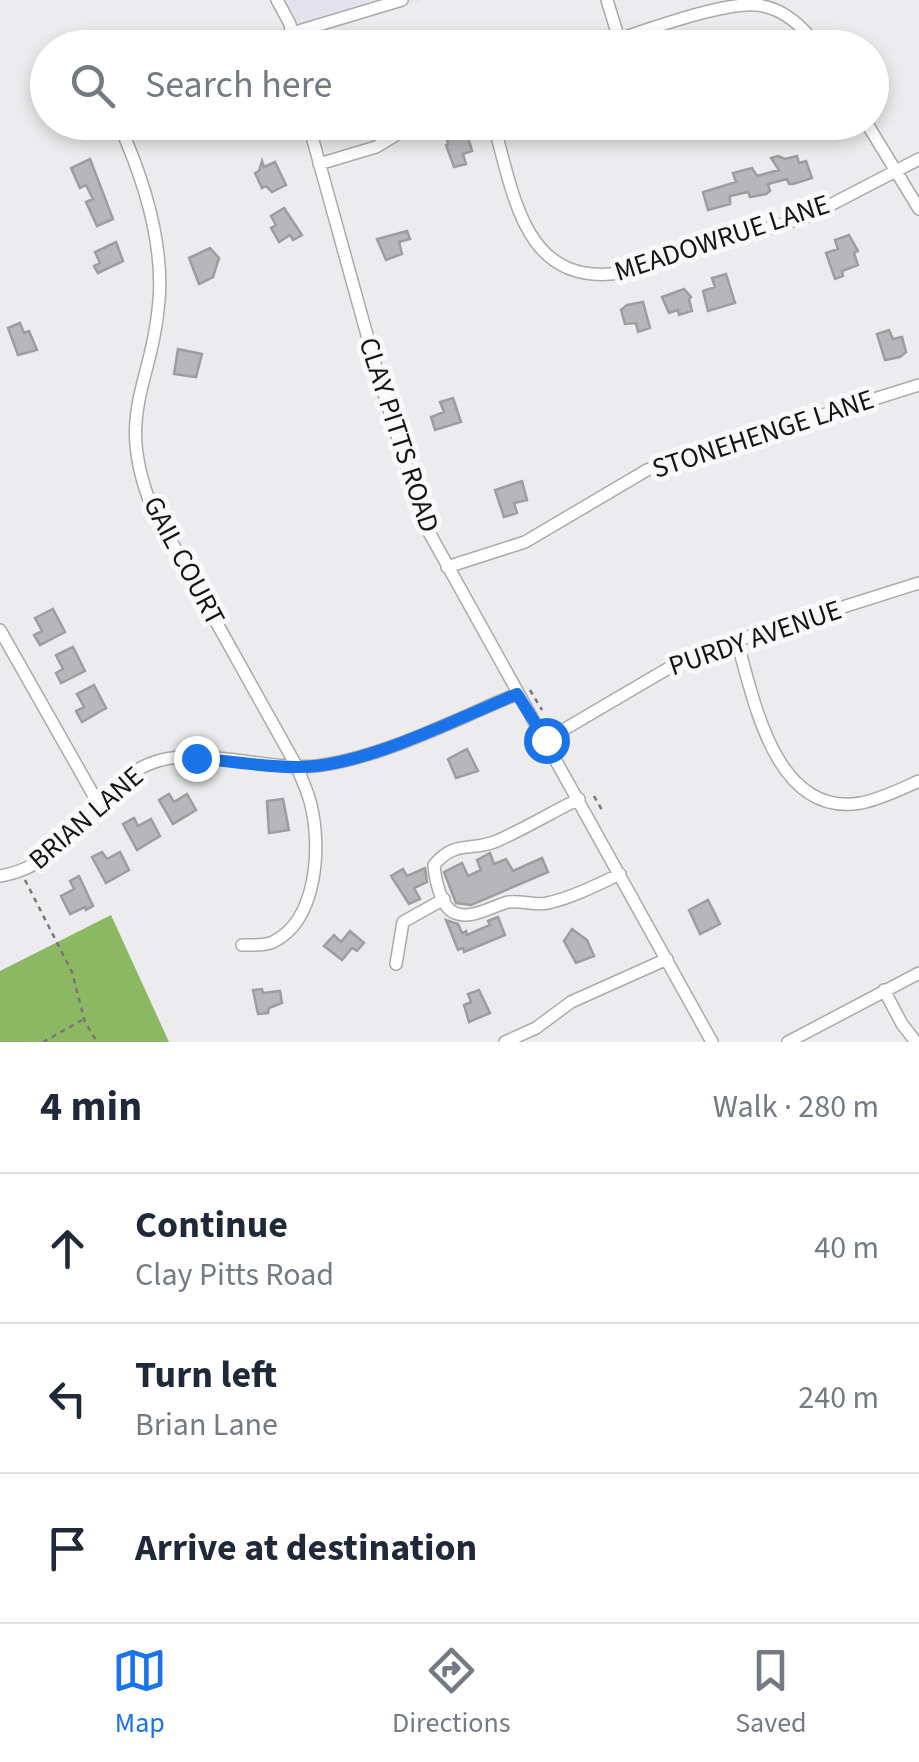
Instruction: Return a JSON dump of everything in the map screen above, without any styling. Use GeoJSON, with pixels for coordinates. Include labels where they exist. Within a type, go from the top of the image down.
{"type":"FeatureCollection","features":[{"type":"Feature","properties":{"kind":"street"},"geometry":{"type":"LineString","coordinates":[[277,0],[291,30]]}},
{"type":"Feature","properties":{"kind":"street"},"geometry":{"type":"LineString","coordinates":[[302,30],[402,0]]}},
{"type":"Feature","properties":{"kind":"street"},"geometry":{"type":"LineString","coordinates":[[608,0],[617,30]]}},
{"type":"Feature","properties":{"kind":"street"},"geometry":{"type":"LineString","coordinates":[[651,30],[726,8],[756,5],[779,12],[804,30]]}},
{"type":"Feature","properties":{"kind":"street","name":"GAIL COURT"},"geometry":{"type":"LineString","coordinates":[[126,140],[141,175],[160,276],[159,306],[137,398],[134,448],[142,480],[151,505],[297,767],[315,826],[311,886],[302,911],[288,932],[270,944],[242,945]]}},
{"type":"Feature","properties":{"kind":"street","name":"CLAY PITTS ROAD"},"geometry":{"type":"LineString","coordinates":[[312,140],[414,496],[447,567],[524,692],[546,740],[712,1042]]}},
{"type":"Feature","properties":{"kind":"street"},"geometry":{"type":"LineString","coordinates":[[318,164],[388,140]]}},
{"type":"Feature","properties":{"kind":"street","name":"MEADOWRUE LANE"},"geometry":{"type":"LineString","coordinates":[[497,140],[531,239],[561,268],[600,276],[809,216],[919,159]]}},
{"type":"Feature","properties":{"kind":"street"},"geometry":{"type":"LineString","coordinates":[[877,140],[919,209]]}},
{"type":"Feature","properties":{"kind":"street","name":"STONEHENGE LANE"},"geometry":{"type":"LineString","coordinates":[[447,567],[525,542],[647,470],[919,384]]}},
{"type":"Feature","properties":{"kind":"street","name":"PURDY AVENUE"},"geometry":{"type":"LineString","coordinates":[[546,740],[690,655],[919,583]]}},
{"type":"Feature","properties":{"kind":"street"},"geometry":{"type":"LineString","coordinates":[[0,630],[98,804]]}},
{"type":"Feature","properties":{"kind":"street"},"geometry":{"type":"LineString","coordinates":[[737,641],[767,739],[789,775],[803,789],[838,803],[858,804],[919,781]]}},
{"type":"Feature","properties":{"kind":"street","name":"BRIAN LANE"},"geometry":{"type":"LineString","coordinates":[[0,876],[21,873],[50,856],[124,778],[151,763],[196,758],[297,767],[348,759],[524,692]]}},
{"type":"Feature","properties":{"kind":"street"},"geometry":{"type":"LineString","coordinates":[[578,799],[494,843],[454,847],[434,865],[444,900],[454,913],[466,915],[509,902],[542,904],[620,874]]}},
{"type":"Feature","properties":{"kind":"street"},"geometry":{"type":"LineString","coordinates":[[396,964],[403,922],[444,900]]}},
{"type":"Feature","properties":{"kind":"street"},"geometry":{"type":"LineString","coordinates":[[505,1042],[536,1028],[571,1002],[667,959]]}},
{"type":"Feature","properties":{"kind":"street"},"geometry":{"type":"LineString","coordinates":[[788,1042],[919,973]]}},
{"type":"Feature","properties":{"kind":"street"},"geometry":{"type":"LineString","coordinates":[[884,990],[892,1009],[916,1042]]}},
{"type":"Feature","properties":{"kind":"path"},"geometry":{"type":"LineString","coordinates":[[524,692],[542,710]]}},
{"type":"Feature","properties":{"kind":"path"},"geometry":{"type":"LineString","coordinates":[[594,796],[602,810]]}},
{"type":"Feature","properties":{"kind":"path"},"geometry":{"type":"LineString","coordinates":[[21,873],[72,972],[84,1019],[97,1042]]}},
{"type":"Feature","properties":{"kind":"path"},"geometry":{"type":"LineString","coordinates":[[43,1042],[84,1019]]}},
{"type":"Feature","properties":{"kind":"shaded area"},"geometry":{"type":"Polygon","coordinates":[[[281,0],[423,0],[320,30],[303,30],[281,0]]]}},
{"type":"Feature","properties":{"kind":"green space"},"geometry":{"type":"Polygon","coordinates":[[[111,915],[169,1042],[0,1042],[0,971],[111,915]]]}},
{"type":"Feature","properties":{"kind":"building"},"geometry":{"type":"Polygon","coordinates":[[[447,140],[469,140],[472,151],[463,154],[466,164],[454,167],[447,140]]]}},
{"type":"Feature","properties":{"kind":"building"},"geometry":{"type":"Polygon","coordinates":[[[797,156],[799,163],[806,161],[812,178],[793,184],[787,179],[768,184],[770,191],[766,194],[730,196],[730,204],[708,210],[703,192],[736,182],[733,173],[752,168],[757,176],[779,170],[771,158],[797,156]]]}},
{"type":"Feature","properties":{"kind":"building"},"geometry":{"type":"Polygon","coordinates":[[[90,159],[113,219],[97,226],[86,202],[93,199],[86,185],[80,188],[71,168],[90,159]]]}},
{"type":"Feature","properties":{"kind":"building"},"geometry":{"type":"Polygon","coordinates":[[[262,161],[264,167],[275,162],[286,185],[272,192],[266,186],[262,188],[255,173],[262,161]]]}},
{"type":"Feature","properties":{"kind":"building"},"geometry":{"type":"Polygon","coordinates":[[[284,208],[302,235],[293,240],[290,235],[279,242],[271,228],[276,225],[271,216],[284,208]]]}},
{"type":"Feature","properties":{"kind":"building"},"geometry":{"type":"Polygon","coordinates":[[[407,231],[410,239],[399,242],[402,254],[386,260],[377,239],[407,231]]]}},
{"type":"Feature","properties":{"kind":"building"},"geometry":{"type":"Polygon","coordinates":[[[849,235],[858,251],[854,253],[858,265],[842,271],[843,276],[835,279],[826,253],[838,249],[835,240],[849,235]]]}},
{"type":"Feature","properties":{"kind":"building"},"geometry":{"type":"Polygon","coordinates":[[[116,242],[123,261],[98,273],[94,266],[100,263],[95,252],[116,242]]]}},
{"type":"Feature","properties":{"kind":"building"},"geometry":{"type":"Polygon","coordinates":[[[210,248],[219,258],[213,277],[199,284],[189,258],[210,248]]]}},
{"type":"Feature","properties":{"kind":"building"},"geometry":{"type":"Polygon","coordinates":[[[726,274],[735,303],[708,311],[703,291],[715,287],[712,278],[726,274]]]}},
{"type":"Feature","properties":{"kind":"building"},"geometry":{"type":"Polygon","coordinates":[[[684,289],[691,297],[692,311],[669,313],[662,297],[684,289]]]}},
{"type":"Feature","properties":{"kind":"building"},"geometry":{"type":"Polygon","coordinates":[[[643,302],[650,328],[638,332],[636,323],[625,324],[621,310],[643,302]]]}},
{"type":"Feature","properties":{"kind":"building"},"geometry":{"type":"Polygon","coordinates":[[[20,323],[24,333],[29,331],[37,350],[18,355],[8,328],[20,323]]]}},
{"type":"Feature","properties":{"kind":"building"},"geometry":{"type":"Polygon","coordinates":[[[889,330],[893,339],[902,337],[906,352],[885,360],[877,334],[889,330]]]}},
{"type":"Feature","properties":{"kind":"building"},"geometry":{"type":"Polygon","coordinates":[[[178,349],[202,354],[196,377],[174,374],[178,349]]]}},
{"type":"Feature","properties":{"kind":"building"},"geometry":{"type":"Polygon","coordinates":[[[453,398],[461,422],[435,430],[431,417],[444,412],[440,402],[453,398]]]}},
{"type":"Feature","properties":{"kind":"building"},"geometry":{"type":"Polygon","coordinates":[[[522,481],[527,500],[514,503],[517,513],[504,517],[495,490],[522,481]]]}},
{"type":"Feature","properties":{"kind":"building"},"geometry":{"type":"Polygon","coordinates":[[[53,609],[65,632],[40,645],[34,635],[42,631],[35,618],[53,609]]]}},
{"type":"Feature","properties":{"kind":"building"},"geometry":{"type":"Polygon","coordinates":[[[73,647],[85,671],[61,683],[56,673],[63,669],[56,655],[73,647]]]}},
{"type":"Feature","properties":{"kind":"building"},"geometry":{"type":"Polygon","coordinates":[[[94,685],[106,708],[82,722],[76,711],[84,707],[77,694],[94,685]]]}},
{"type":"Feature","properties":{"kind":"building"},"geometry":{"type":"Polygon","coordinates":[[[467,749],[478,771],[456,778],[448,759],[467,749]]]}},
{"type":"Feature","properties":{"kind":"building"},"geometry":{"type":"Polygon","coordinates":[[[169,794],[174,802],[187,794],[196,810],[173,824],[159,800],[169,794]]]}},
{"type":"Feature","properties":{"kind":"building"},"geometry":{"type":"Polygon","coordinates":[[[283,799],[289,830],[269,833],[267,801],[283,799]]]}},
{"type":"Feature","properties":{"kind":"building"},"geometry":{"type":"Polygon","coordinates":[[[134,818],[138,826],[151,819],[160,836],[137,850],[123,824],[134,818]]]}},
{"type":"Feature","properties":{"kind":"building"},"geometry":{"type":"Polygon","coordinates":[[[102,852],[107,859],[120,852],[129,870],[106,883],[92,857],[102,852]]]}},
{"type":"Feature","properties":{"kind":"building"},"geometry":{"type":"Polygon","coordinates":[[[490,853],[494,864],[506,859],[513,871],[542,858],[548,872],[471,905],[456,903],[444,872],[462,863],[468,876],[481,870],[477,860],[490,853]]]}},
{"type":"Feature","properties":{"kind":"building"},"geometry":{"type":"Polygon","coordinates":[[[425,868],[427,882],[414,888],[420,899],[409,904],[391,876],[403,869],[407,876],[425,868]]]}},
{"type":"Feature","properties":{"kind":"building"},"geometry":{"type":"Polygon","coordinates":[[[79,876],[93,906],[70,914],[61,896],[74,889],[70,881],[79,876]]]}},
{"type":"Feature","properties":{"kind":"building"},"geometry":{"type":"Polygon","coordinates":[[[708,900],[720,924],[700,934],[689,910],[708,900]]]}},
{"type":"Feature","properties":{"kind":"building"},"geometry":{"type":"Polygon","coordinates":[[[498,917],[505,935],[464,952],[463,948],[458,950],[446,920],[458,924],[467,935],[498,917]]]}},
{"type":"Feature","properties":{"kind":"building"},"geometry":{"type":"Polygon","coordinates":[[[572,929],[587,940],[594,956],[576,963],[564,941],[572,929]]]}},
{"type":"Feature","properties":{"kind":"building"},"geometry":{"type":"Polygon","coordinates":[[[350,931],[364,943],[357,951],[352,948],[342,960],[324,946],[334,935],[341,942],[350,931]]]}},
{"type":"Feature","properties":{"kind":"building"},"geometry":{"type":"Polygon","coordinates":[[[262,989],[263,993],[280,991],[282,1003],[269,1008],[268,1013],[258,1014],[253,990],[262,989]]]}},
{"type":"Feature","properties":{"kind":"building"},"geometry":{"type":"Polygon","coordinates":[[[479,990],[490,1013],[469,1022],[464,1005],[471,1002],[468,994],[479,990]]]}},
{"type":"Feature","properties":{"kind":"route"},"geometry":{"type":"LineString","coordinates":[[196,758],[297,767],[322,765],[382,748],[517,694],[546,740]]}}]}
